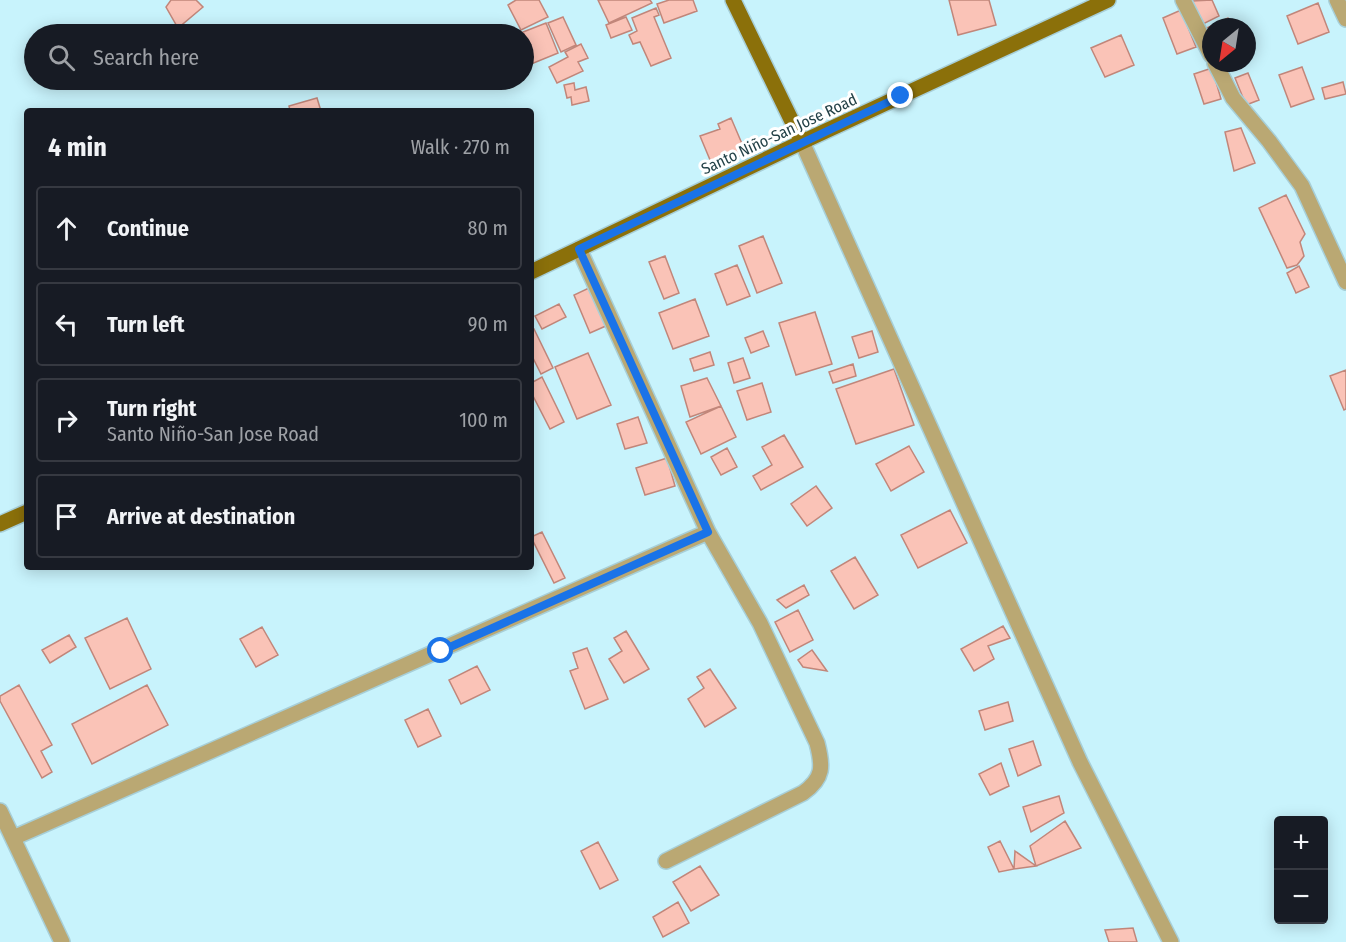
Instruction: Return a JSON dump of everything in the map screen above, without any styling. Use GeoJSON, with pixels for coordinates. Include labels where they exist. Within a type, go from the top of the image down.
{"type":"FeatureCollection","features":[{"type":"Feature","properties":{"kind":"main road"},"geometry":{"type":"LineString","coordinates":[[733,0],[802,142]]}},
{"type":"Feature","properties":{"kind":"main road","name":"Santo Niño-San Jose Road"},"geometry":{"type":"LineString","coordinates":[[534,271],[802,142],[1108,0]]}},
{"type":"Feature","properties":{"kind":"main road"},"geometry":{"type":"LineString","coordinates":[[0,524],[24,513]]}},
{"type":"Feature","properties":{"kind":"street"},"geometry":{"type":"LineString","coordinates":[[1183,0],[1202,37]]}},
{"type":"Feature","properties":{"kind":"street"},"geometry":{"type":"LineString","coordinates":[[1337,0],[1346,20]]}},
{"type":"Feature","properties":{"kind":"street"},"geometry":{"type":"LineString","coordinates":[[1220,72],[1233,98],[1285,161],[1302,186],[1346,282]]}},
{"type":"Feature","properties":{"kind":"street"},"geometry":{"type":"LineString","coordinates":[[802,142],[1080,762],[1171,942]]}},
{"type":"Feature","properties":{"kind":"street"},"geometry":{"type":"LineString","coordinates":[[579,249],[708,532],[760,623],[818,743],[822,762],[816,782],[803,793],[666,861]]}},
{"type":"Feature","properties":{"kind":"street"},"geometry":{"type":"LineString","coordinates":[[13,838],[708,532]]}},
{"type":"Feature","properties":{"kind":"street"},"geometry":{"type":"LineString","coordinates":[[0,811],[62,942]]}},
{"type":"Feature","properties":{"kind":"building"},"geometry":{"type":"Polygon","coordinates":[[[171,0],[196,0],[203,7],[183,24],[176,24],[166,7],[171,0]]]}},
{"type":"Feature","properties":{"kind":"building"},"geometry":{"type":"Polygon","coordinates":[[[516,0],[539,0],[548,17],[533,24],[518,24],[508,5],[516,0]]]}},
{"type":"Feature","properties":{"kind":"building"},"geometry":{"type":"Polygon","coordinates":[[[598,0],[650,0],[652,3],[609,23],[598,0]]]}},
{"type":"Feature","properties":{"kind":"building"},"geometry":{"type":"Polygon","coordinates":[[[669,0],[693,0],[697,11],[664,23],[657,4],[669,0]]]}},
{"type":"Feature","properties":{"kind":"building"},"geometry":{"type":"Polygon","coordinates":[[[949,0],[989,0],[996,25],[958,35],[949,0]]]}},
{"type":"Feature","properties":{"kind":"building"},"geometry":{"type":"Polygon","coordinates":[[[1212,0],[1219,16],[1202,18],[1202,22],[1192,1],[1212,0]]]}},
{"type":"Feature","properties":{"kind":"building"},"geometry":{"type":"Polygon","coordinates":[[[1318,3],[1329,32],[1298,44],[1287,16],[1318,3]]]}},
{"type":"Feature","properties":{"kind":"building"},"geometry":{"type":"Polygon","coordinates":[[[656,8],[659,15],[654,17],[671,58],[651,66],[640,42],[633,44],[629,35],[637,31],[632,18],[656,8]]]}},
{"type":"Feature","properties":{"kind":"building"},"geometry":{"type":"Polygon","coordinates":[[[1181,10],[1196,47],[1177,54],[1163,18],[1181,10]]]}},
{"type":"Feature","properties":{"kind":"building"},"geometry":{"type":"Polygon","coordinates":[[[563,17],[576,45],[561,52],[548,23],[563,17]]]}},
{"type":"Feature","properties":{"kind":"building"},"geometry":{"type":"Polygon","coordinates":[[[626,17],[632,30],[611,38],[606,25],[626,17]]]}},
{"type":"Feature","properties":{"kind":"building"},"geometry":{"type":"Polygon","coordinates":[[[546,23],[558,53],[534,63],[534,28],[546,23]]]}},
{"type":"Feature","properties":{"kind":"building"},"geometry":{"type":"Polygon","coordinates":[[[1121,35],[1134,65],[1105,77],[1091,48],[1121,35]]]}},
{"type":"Feature","properties":{"kind":"building"},"geometry":{"type":"Polygon","coordinates":[[[581,44],[588,58],[578,62],[583,71],[557,83],[549,67],[568,57],[565,52],[581,44]]]}},
{"type":"Feature","properties":{"kind":"building"},"geometry":{"type":"Polygon","coordinates":[[[1302,67],[1314,99],[1291,107],[1279,75],[1302,67]]]}},
{"type":"Feature","properties":{"kind":"building"},"geometry":{"type":"Polygon","coordinates":[[[1202,71],[1213,72],[1221,99],[1204,104],[1194,74],[1202,71]]]}},
{"type":"Feature","properties":{"kind":"building"},"geometry":{"type":"Polygon","coordinates":[[[1248,73],[1259,100],[1246,105],[1235,78],[1248,73]]]}},
{"type":"Feature","properties":{"kind":"building"},"geometry":{"type":"Polygon","coordinates":[[[1343,82],[1346,94],[1325,99],[1322,88],[1343,82]]]}},
{"type":"Feature","properties":{"kind":"building"},"geometry":{"type":"Polygon","coordinates":[[[574,83],[575,90],[586,87],[589,101],[572,105],[571,97],[567,98],[564,85],[574,83]]]}},
{"type":"Feature","properties":{"kind":"building"},"geometry":{"type":"Polygon","coordinates":[[[317,98],[320,108],[289,108],[289,106],[317,98]]]}},
{"type":"Feature","properties":{"kind":"building"},"geometry":{"type":"Polygon","coordinates":[[[731,118],[746,153],[713,167],[700,136],[720,129],[718,124],[731,118]]]}},
{"type":"Feature","properties":{"kind":"building"},"geometry":{"type":"Polygon","coordinates":[[[1241,128],[1255,163],[1234,171],[1225,132],[1241,128]]]}},
{"type":"Feature","properties":{"kind":"building"},"geometry":{"type":"Polygon","coordinates":[[[1286,195],[1305,234],[1300,242],[1304,256],[1297,265],[1287,268],[1259,208],[1286,195]]]}},
{"type":"Feature","properties":{"kind":"building"},"geometry":{"type":"Polygon","coordinates":[[[763,236],[782,283],[757,293],[739,246],[763,236]]]}},
{"type":"Feature","properties":{"kind":"building"},"geometry":{"type":"Polygon","coordinates":[[[665,256],[679,293],[664,299],[649,262],[665,256]]]}},
{"type":"Feature","properties":{"kind":"building"},"geometry":{"type":"Polygon","coordinates":[[[737,265],[750,296],[727,305],[715,274],[737,265]]]}},
{"type":"Feature","properties":{"kind":"building"},"geometry":{"type":"Polygon","coordinates":[[[1299,266],[1309,287],[1296,293],[1287,273],[1299,266]]]}},
{"type":"Feature","properties":{"kind":"building"},"geometry":{"type":"Polygon","coordinates":[[[591,287],[608,325],[590,333],[574,295],[591,287]]]}},
{"type":"Feature","properties":{"kind":"building"},"geometry":{"type":"Polygon","coordinates":[[[695,299],[709,336],[673,349],[659,313],[695,299]]]}},
{"type":"Feature","properties":{"kind":"building"},"geometry":{"type":"Polygon","coordinates":[[[559,304],[566,317],[542,329],[535,316],[559,304]]]}},
{"type":"Feature","properties":{"kind":"building"},"geometry":{"type":"Polygon","coordinates":[[[815,312],[832,364],[796,375],[779,323],[815,312]]]}},
{"type":"Feature","properties":{"kind":"building"},"geometry":{"type":"Polygon","coordinates":[[[534,329],[553,368],[541,374],[534,360],[534,329]]]}},
{"type":"Feature","properties":{"kind":"building"},"geometry":{"type":"Polygon","coordinates":[[[763,331],[769,346],[751,353],[745,338],[763,331]]]}},
{"type":"Feature","properties":{"kind":"building"},"geometry":{"type":"Polygon","coordinates":[[[872,331],[878,352],[859,358],[852,337],[872,331]]]}},
{"type":"Feature","properties":{"kind":"building"},"geometry":{"type":"Polygon","coordinates":[[[710,352],[714,365],[694,371],[690,359],[710,352]]]}},
{"type":"Feature","properties":{"kind":"building"},"geometry":{"type":"Polygon","coordinates":[[[588,353],[611,405],[577,419],[555,367],[588,353]]]}},
{"type":"Feature","properties":{"kind":"building"},"geometry":{"type":"Polygon","coordinates":[[[743,358],[750,378],[734,383],[728,363],[743,358]]]}},
{"type":"Feature","properties":{"kind":"building"},"geometry":{"type":"Polygon","coordinates":[[[853,364],[856,376],[833,383],[829,372],[853,364]]]}},
{"type":"Feature","properties":{"kind":"building"},"geometry":{"type":"Polygon","coordinates":[[[894,369],[914,425],[856,444],[836,389],[894,369]]]}},
{"type":"Feature","properties":{"kind":"building"},"geometry":{"type":"Polygon","coordinates":[[[1346,370],[1346,409],[1344,410],[1330,376],[1346,370]]]}},
{"type":"Feature","properties":{"kind":"building"},"geometry":{"type":"Polygon","coordinates":[[[542,377],[564,422],[550,429],[534,398],[534,381],[542,377]]]}},
{"type":"Feature","properties":{"kind":"building"},"geometry":{"type":"Polygon","coordinates":[[[707,378],[721,406],[690,417],[681,386],[707,378]]]}},
{"type":"Feature","properties":{"kind":"building"},"geometry":{"type":"Polygon","coordinates":[[[762,383],[771,412],[747,420],[737,391],[762,383]]]}},
{"type":"Feature","properties":{"kind":"building"},"geometry":{"type":"Polygon","coordinates":[[[721,406],[736,437],[701,454],[686,422],[721,406]]]}},
{"type":"Feature","properties":{"kind":"building"},"geometry":{"type":"Polygon","coordinates":[[[638,417],[647,443],[625,449],[617,424],[638,417]]]}},
{"type":"Feature","properties":{"kind":"building"},"geometry":{"type":"Polygon","coordinates":[[[784,435],[803,467],[761,490],[753,476],[772,465],[762,447],[784,435]]]}},
{"type":"Feature","properties":{"kind":"building"},"geometry":{"type":"Polygon","coordinates":[[[909,446],[924,472],[891,491],[876,464],[909,446]]]}},
{"type":"Feature","properties":{"kind":"building"},"geometry":{"type":"Polygon","coordinates":[[[727,448],[737,467],[721,475],[711,457],[727,448]]]}},
{"type":"Feature","properties":{"kind":"building"},"geometry":{"type":"Polygon","coordinates":[[[667,458],[675,486],[645,495],[636,468],[667,458]]]}},
{"type":"Feature","properties":{"kind":"building"},"geometry":{"type":"Polygon","coordinates":[[[816,486],[832,508],[807,526],[791,504],[816,486]]]}},
{"type":"Feature","properties":{"kind":"building"},"geometry":{"type":"Polygon","coordinates":[[[950,510],[967,543],[918,568],[901,535],[950,510]]]}},
{"type":"Feature","properties":{"kind":"building"},"geometry":{"type":"Polygon","coordinates":[[[542,532],[565,578],[554,583],[534,543],[534,536],[542,532]]]}},
{"type":"Feature","properties":{"kind":"building"},"geometry":{"type":"Polygon","coordinates":[[[855,557],[878,595],[854,609],[831,571],[855,557]]]}},
{"type":"Feature","properties":{"kind":"building"},"geometry":{"type":"Polygon","coordinates":[[[804,585],[809,595],[786,608],[777,600],[804,585]]]}},
{"type":"Feature","properties":{"kind":"building"},"geometry":{"type":"Polygon","coordinates":[[[798,610],[813,640],[790,652],[775,622],[798,610]]]}},
{"type":"Feature","properties":{"kind":"building"},"geometry":{"type":"Polygon","coordinates":[[[127,618],[151,669],[110,689],[85,638],[127,618]]]}},
{"type":"Feature","properties":{"kind":"building"},"geometry":{"type":"Polygon","coordinates":[[[1003,626],[1010,638],[988,646],[994,659],[974,671],[961,649],[1003,626]]]}},
{"type":"Feature","properties":{"kind":"building"},"geometry":{"type":"Polygon","coordinates":[[[262,627],[278,655],[256,667],[240,639],[262,627]]]}},
{"type":"Feature","properties":{"kind":"building"},"geometry":{"type":"Polygon","coordinates":[[[626,631],[649,669],[624,683],[609,659],[622,651],[614,638],[626,631]]]}},
{"type":"Feature","properties":{"kind":"building"},"geometry":{"type":"Polygon","coordinates":[[[69,635],[76,647],[50,663],[42,650],[69,635]]]}},
{"type":"Feature","properties":{"kind":"building"},"geometry":{"type":"Polygon","coordinates":[[[587,648],[608,699],[585,709],[570,671],[578,668],[573,653],[587,648]]]}},
{"type":"Feature","properties":{"kind":"building"},"geometry":{"type":"Polygon","coordinates":[[[812,650],[827,671],[803,667],[798,660],[812,650]]]}},
{"type":"Feature","properties":{"kind":"building"},"geometry":{"type":"Polygon","coordinates":[[[477,666],[490,690],[461,704],[449,680],[477,666]]]}},
{"type":"Feature","properties":{"kind":"building"},"geometry":{"type":"Polygon","coordinates":[[[710,669],[736,708],[705,727],[688,699],[704,688],[697,677],[710,669]]]}},
{"type":"Feature","properties":{"kind":"building"},"geometry":{"type":"Polygon","coordinates":[[[19,685],[52,745],[41,751],[52,772],[42,778],[0,701],[0,696],[19,685]]]}},
{"type":"Feature","properties":{"kind":"building"},"geometry":{"type":"Polygon","coordinates":[[[147,685],[168,725],[92,764],[72,724],[147,685]]]}},
{"type":"Feature","properties":{"kind":"building"},"geometry":{"type":"Polygon","coordinates":[[[1008,702],[1013,721],[985,730],[979,711],[1008,702]]]}},
{"type":"Feature","properties":{"kind":"building"},"geometry":{"type":"Polygon","coordinates":[[[428,709],[441,736],[418,747],[405,720],[428,709]]]}},
{"type":"Feature","properties":{"kind":"building"},"geometry":{"type":"Polygon","coordinates":[[[1033,741],[1041,765],[1018,776],[1009,749],[1033,741]]]}},
{"type":"Feature","properties":{"kind":"building"},"geometry":{"type":"Polygon","coordinates":[[[1001,763],[1009,786],[990,795],[979,774],[1001,763]]]}},
{"type":"Feature","properties":{"kind":"building"},"geometry":{"type":"Polygon","coordinates":[[[1059,796],[1064,813],[1031,832],[1023,807],[1059,796]]]}},
{"type":"Feature","properties":{"kind":"building"},"geometry":{"type":"Polygon","coordinates":[[[1065,821],[1081,848],[1036,866],[1030,846],[1065,821]]]}},
{"type":"Feature","properties":{"kind":"building"},"geometry":{"type":"Polygon","coordinates":[[[1000,841],[1014,869],[999,872],[988,847],[1000,841]]]}},
{"type":"Feature","properties":{"kind":"building"},"geometry":{"type":"Polygon","coordinates":[[[598,842],[618,880],[600,889],[581,851],[598,842]]]}},
{"type":"Feature","properties":{"kind":"building"},"geometry":{"type":"Polygon","coordinates":[[[1015,851],[1036,866],[1014,869],[1015,851]]]}},
{"type":"Feature","properties":{"kind":"building"},"geometry":{"type":"Polygon","coordinates":[[[700,866],[719,895],[691,911],[673,882],[700,866]]]}},
{"type":"Feature","properties":{"kind":"building"},"geometry":{"type":"Polygon","coordinates":[[[678,902],[689,923],[663,937],[653,917],[678,902]]]}},
{"type":"Feature","properties":{"kind":"building"},"geometry":{"type":"Polygon","coordinates":[[[1133,928],[1137,942],[1109,942],[1105,930],[1133,928]]]}},
{"type":"Feature","properties":{"kind":"route"},"geometry":{"type":"LineString","coordinates":[[441,651],[708,532],[579,249],[901,96]]}}]}
